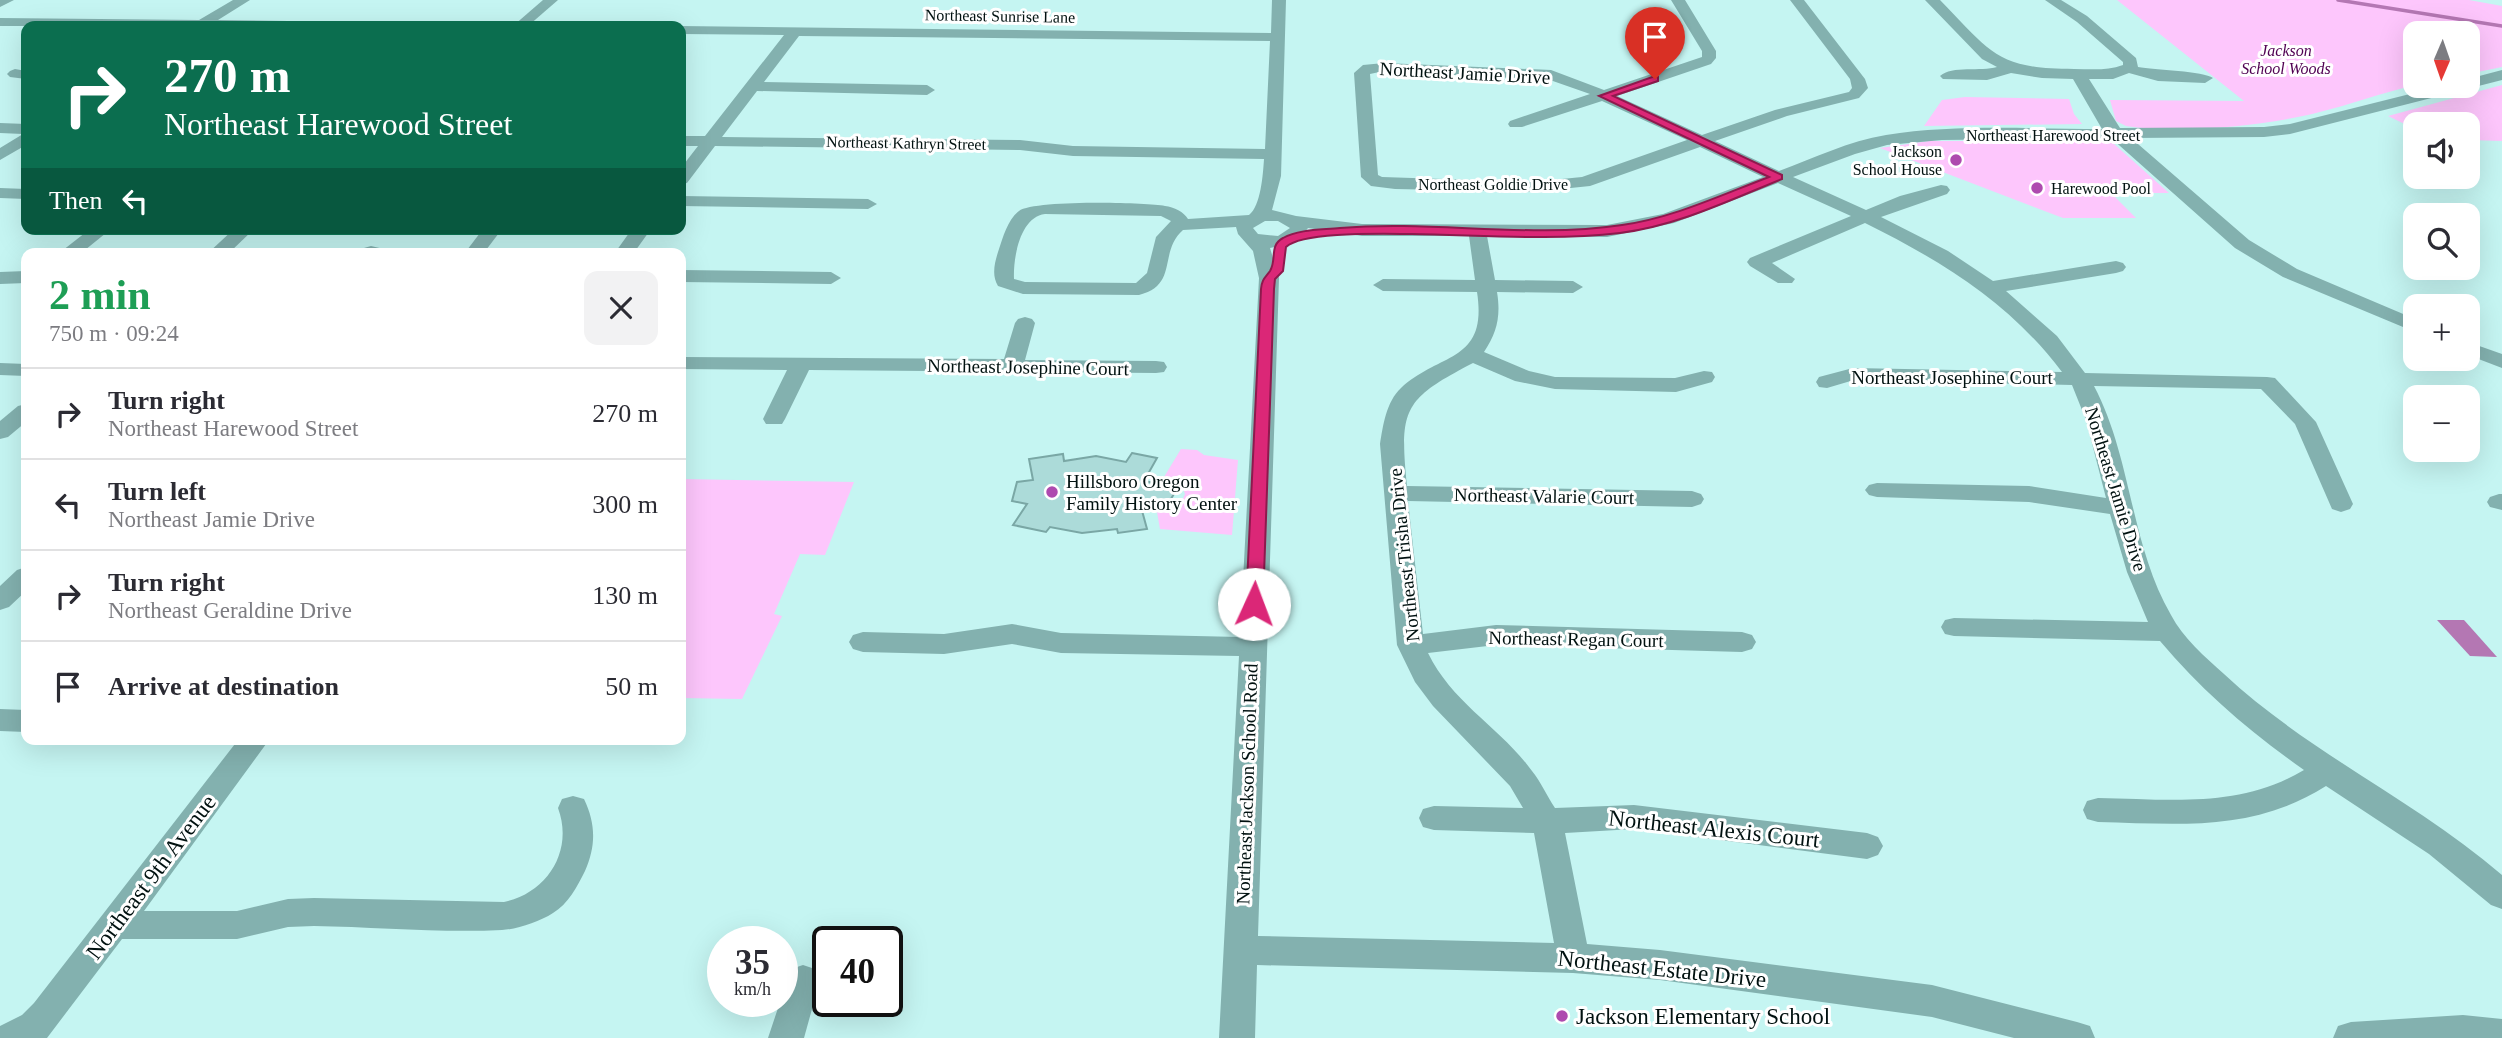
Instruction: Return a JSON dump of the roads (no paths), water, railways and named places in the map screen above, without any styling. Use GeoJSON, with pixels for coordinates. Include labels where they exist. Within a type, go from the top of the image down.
{"type":"FeatureCollection","features":[{"type":"Feature","properties":{"kind":"street"},"geometry":{"type":"LineString","coordinates":[[0,4],[7,0]]}},
{"type":"Feature","properties":{"kind":"street"},"geometry":{"type":"LineString","coordinates":[[207,21],[243,0]]}},
{"type":"Feature","properties":{"kind":"street"},"geometry":{"type":"LineString","coordinates":[[526,21],[551,0]]}},
{"type":"Feature","properties":{"kind":"street"},"geometry":{"type":"LineString","coordinates":[[1252,228],[1266,206],[1266,186],[1272,176],[1279,0]]}},
{"type":"Feature","properties":{"kind":"street"},"geometry":{"type":"LineString","coordinates":[[1516,124],[1699,65],[1709,58],[1709,51],[1678,0]]}},
{"type":"Feature","properties":{"kind":"street","name":"Northeast Goldie Drive"},"geometry":{"type":"LineString","coordinates":[[1377,182],[1532,187],[1574,184],[1781,113],[1846,98],[1858,92],[1860,88],[1857,79],[1797,0]]}},
{"type":"Feature","properties":{"kind":"street"},"geometry":{"type":"LineString","coordinates":[[1932,0],[1987,56],[2011,68],[2042,74],[2110,75],[2129,69],[2158,76],[2205,78]]}},
{"type":"Feature","properties":{"kind":"street"},"geometry":{"type":"LineString","coordinates":[[2052,0],[2076,14],[2130,60],[2132,64],[2129,69]]}},
{"type":"Feature","properties":{"kind":"street"},"geometry":{"type":"LineString","coordinates":[[0,22],[21,22]]}},
{"type":"Feature","properties":{"kind":"street","name":"Northeast Sunrise Lane"},"geometry":{"type":"LineString","coordinates":[[686,30],[1277,37]]}},
{"type":"Feature","properties":{"kind":"street"},"geometry":{"type":"LineString","coordinates":[[686,172],[794,32]]}},
{"type":"Feature","properties":{"kind":"street","name":"Northeast Jamie Drive"},"geometry":{"type":"LineString","coordinates":[[1377,182],[1370,174],[1366,124],[1362,73],[1368,68],[1384,66],[1551,75],[1604,96],[1866,217],[1936,253],[1991,287],[2028,320],[2078,378],[2095,411],[2146,588],[2167,632],[2207,676],[2252,716],[2327,771],[2423,832],[2502,895]]}},
{"type":"Feature","properties":{"kind":"street"},"geometry":{"type":"LineString","coordinates":[[1948,76],[1987,75],[2011,68]]}},
{"type":"Feature","properties":{"kind":"street"},"geometry":{"type":"LineString","coordinates":[[2077,74],[2095,96],[2100,117],[2116,134],[2242,244],[2302,278],[2403,321]]}},
{"type":"Feature","properties":{"kind":"street"},"geometry":{"type":"LineString","coordinates":[[2480,81],[2502,75]]}},
{"type":"Feature","properties":{"kind":"street"},"geometry":{"type":"LineString","coordinates":[[750,86],[927,90]]}},
{"type":"Feature","properties":{"kind":"street","name":"Northeast Harewood Street"},"geometry":{"type":"LineString","coordinates":[[1290,230],[1594,231],[1633,227],[1678,216],[1849,149],[1898,138],[1950,135],[2228,134],[2273,131],[2409,98]]}},
{"type":"Feature","properties":{"kind":"street"},"geometry":{"type":"LineString","coordinates":[[0,128],[21,129]]}},
{"type":"Feature","properties":{"kind":"street"},"geometry":{"type":"LineString","coordinates":[[0,155],[21,141]]}},
{"type":"Feature","properties":{"kind":"street","name":"Northeast Kathryn Street"},"geometry":{"type":"LineString","coordinates":[[686,141],[1020,145],[1066,151],[1133,146],[1272,154]]}},
{"type":"Feature","properties":{"kind":"street"},"geometry":{"type":"LineString","coordinates":[[1272,176],[1278,186],[1290,230]]}},
{"type":"Feature","properties":{"kind":"street"},"geometry":{"type":"LineString","coordinates":[[1785,279],[1757,262],[1906,200],[1941,190]]}},
{"type":"Feature","properties":{"kind":"street"},"geometry":{"type":"LineString","coordinates":[[0,193],[21,194]]}},
{"type":"Feature","properties":{"kind":"street"},"geometry":{"type":"LineString","coordinates":[[686,201],[868,204]]}},
{"type":"Feature","properties":{"kind":"street"},"geometry":{"type":"LineString","coordinates":[[1180,225],[1178,218],[1164,211],[1038,210],[1025,214],[1019,221],[1002,279],[1010,285],[1023,288],[1139,289],[1146,286],[1156,275],[1164,239],[1180,225],[1252,228],[1276,216],[1290,230]]}},
{"type":"Feature","properties":{"kind":"street"},"geometry":{"type":"LineString","coordinates":[[1252,228],[1268,242],[1290,230]]}},
{"type":"Feature","properties":{"kind":"street","name":"Northeast Jackson School Road"},"geometry":{"type":"LineString","coordinates":[[1237,1038],[1269,278],[1263,270],[1263,253],[1252,228]]}},
{"type":"Feature","properties":{"kind":"street","name":"Northeast Jackson School Road"},"geometry":{"type":"LineString","coordinates":[[1269,278],[1277,271],[1279,249],[1290,230]]}},
{"type":"Feature","properties":{"kind":"street"},"geometry":{"type":"LineString","coordinates":[[1477,232],[1490,311],[1484,337],[1472,355],[1523,376],[1555,383],[1676,385],[1704,377]]}},
{"type":"Feature","properties":{"kind":"street"},"geometry":{"type":"LineString","coordinates":[[75,248],[94,235]]}},
{"type":"Feature","properties":{"kind":"street"},"geometry":{"type":"LineString","coordinates":[[223,248],[238,235]]}},
{"type":"Feature","properties":{"kind":"street"},"geometry":{"type":"LineString","coordinates":[[1991,287],[2116,267]]}},
{"type":"Feature","properties":{"kind":"street"},"geometry":{"type":"LineString","coordinates":[[686,276],[831,278]]}},
{"type":"Feature","properties":{"kind":"street"},"geometry":{"type":"LineString","coordinates":[[0,278],[21,277]]}},
{"type":"Feature","properties":{"kind":"street"},"geometry":{"type":"LineString","coordinates":[[1383,285],[1573,287]]}},
{"type":"Feature","properties":{"kind":"street"},"geometry":{"type":"LineString","coordinates":[[1013,366],[1025,323]]}},
{"type":"Feature","properties":{"kind":"street"},"geometry":{"type":"LineString","coordinates":[[2480,353],[2502,362]]}},
{"type":"Feature","properties":{"kind":"street","name":"Northeast Trisha Drive"},"geometry":{"type":"LineString","coordinates":[[1472,355],[1430,377],[1408,394],[1396,417],[1391,444],[1411,645],[1425,676],[1443,699],[1521,778],[1546,821],[1554,848],[1573,958]]}},
{"type":"Feature","properties":{"kind":"street","name":"Northeast Josephine Court"},"geometry":{"type":"LineString","coordinates":[[686,363],[1156,367]]}},
{"type":"Feature","properties":{"kind":"street"},"geometry":{"type":"LineString","coordinates":[[774,419],[802,364]]}},
{"type":"Feature","properties":{"kind":"street"},"geometry":{"type":"LineString","coordinates":[[0,369],[21,370]]}},
{"type":"Feature","properties":{"kind":"street","name":"Northeast Josephine Court"},"geometry":{"type":"LineString","coordinates":[[1827,382],[1853,374],[2267,383],[2305,422],[2341,504]]}},
{"type":"Feature","properties":{"kind":"street"},"geometry":{"type":"LineString","coordinates":[[0,432],[21,415]]}},
{"type":"Feature","properties":{"kind":"street"},"geometry":{"type":"LineString","coordinates":[[0,438],[21,438]]}},
{"type":"Feature","properties":{"kind":"street"},"geometry":{"type":"LineString","coordinates":[[1877,490],[2029,494],[2122,508]]}},
{"type":"Feature","properties":{"kind":"street","name":"Northeast Valarie Court"},"geometry":{"type":"LineString","coordinates":[[1396,493],[1692,499]]}},
{"type":"Feature","properties":{"kind":"street"},"geometry":{"type":"LineString","coordinates":[[0,601],[21,581]]}},
{"type":"Feature","properties":{"kind":"street"},"geometry":{"type":"LineString","coordinates":[[1954,627],[2167,632]]}},
{"type":"Feature","properties":{"kind":"street"},"geometry":{"type":"LineString","coordinates":[[863,642],[944,644],[1012,634],[1061,643],[1253,647]]}},
{"type":"Feature","properties":{"kind":"street","name":"Northeast Regan Court"},"geometry":{"type":"LineString","coordinates":[[1411,645],[1496,635],[1742,642]]}},
{"type":"Feature","properties":{"kind":"street"},"geometry":{"type":"LineString","coordinates":[[0,720],[21,721]]}},
{"type":"Feature","properties":{"kind":"street","name":"Northeast 9th Avenue"},"geometry":{"type":"LineString","coordinates":[[12,1038],[34,1027],[46,1014],[251,745]]}},
{"type":"Feature","properties":{"kind":"street"},"geometry":{"type":"LineString","coordinates":[[2098,810],[2205,811],[2248,807],[2282,797],[2327,771]]}},
{"type":"Feature","properties":{"kind":"street"},"geometry":{"type":"LineString","coordinates":[[115,925],[237,925],[288,914],[314,912],[504,916],[519,913],[545,901],[565,876],[579,844],[581,832],[573,808]]}},
{"type":"Feature","properties":{"kind":"street","name":"Northeast Alexis Court"},"geometry":{"type":"LineString","coordinates":[[1434,818],[1546,821],[1634,817],[1867,846]]}},
{"type":"Feature","properties":{"kind":"street","name":"Northeast Estate Drive"},"geometry":{"type":"LineString","coordinates":[[1240,950],[1573,958],[1672,967],[1931,1001],[2077,1038]]}},
{"type":"Feature","properties":{"kind":"street"},"geometry":{"type":"LineString","coordinates":[[786,1038],[803,980]]}},
{"type":"Feature","properties":{"kind":"street"},"geometry":{"type":"LineString","coordinates":[[2351,1038],[2463,1031],[2502,1035]]}},
{"type":"Feature","properties":{"kind":"waterway"},"geometry":{"type":"LineString","coordinates":[[2338,0],[2502,26]]}},
{"type":"Feature","properties":{"kind":"place","name":"Jackson School House"},"geometry":{"type":"Point","coordinates":[1956,160]}},
{"type":"Feature","properties":{"kind":"place","name":"Harewood Pool"},"geometry":{"type":"Point","coordinates":[2037,188]}},
{"type":"Feature","properties":{"kind":"place","name":"Hillsboro Oregon Family History Center"},"geometry":{"type":"Point","coordinates":[1052,492]}},
{"type":"Feature","properties":{"kind":"place","name":"Jackson Elementary School"},"geometry":{"type":"Point","coordinates":[1562,1016]}},
{"type":"Feature","properties":{"kind":"park label","name":"Jackson School Woods"},"geometry":{"type":"Point","coordinates":[2286,59]}}]}
